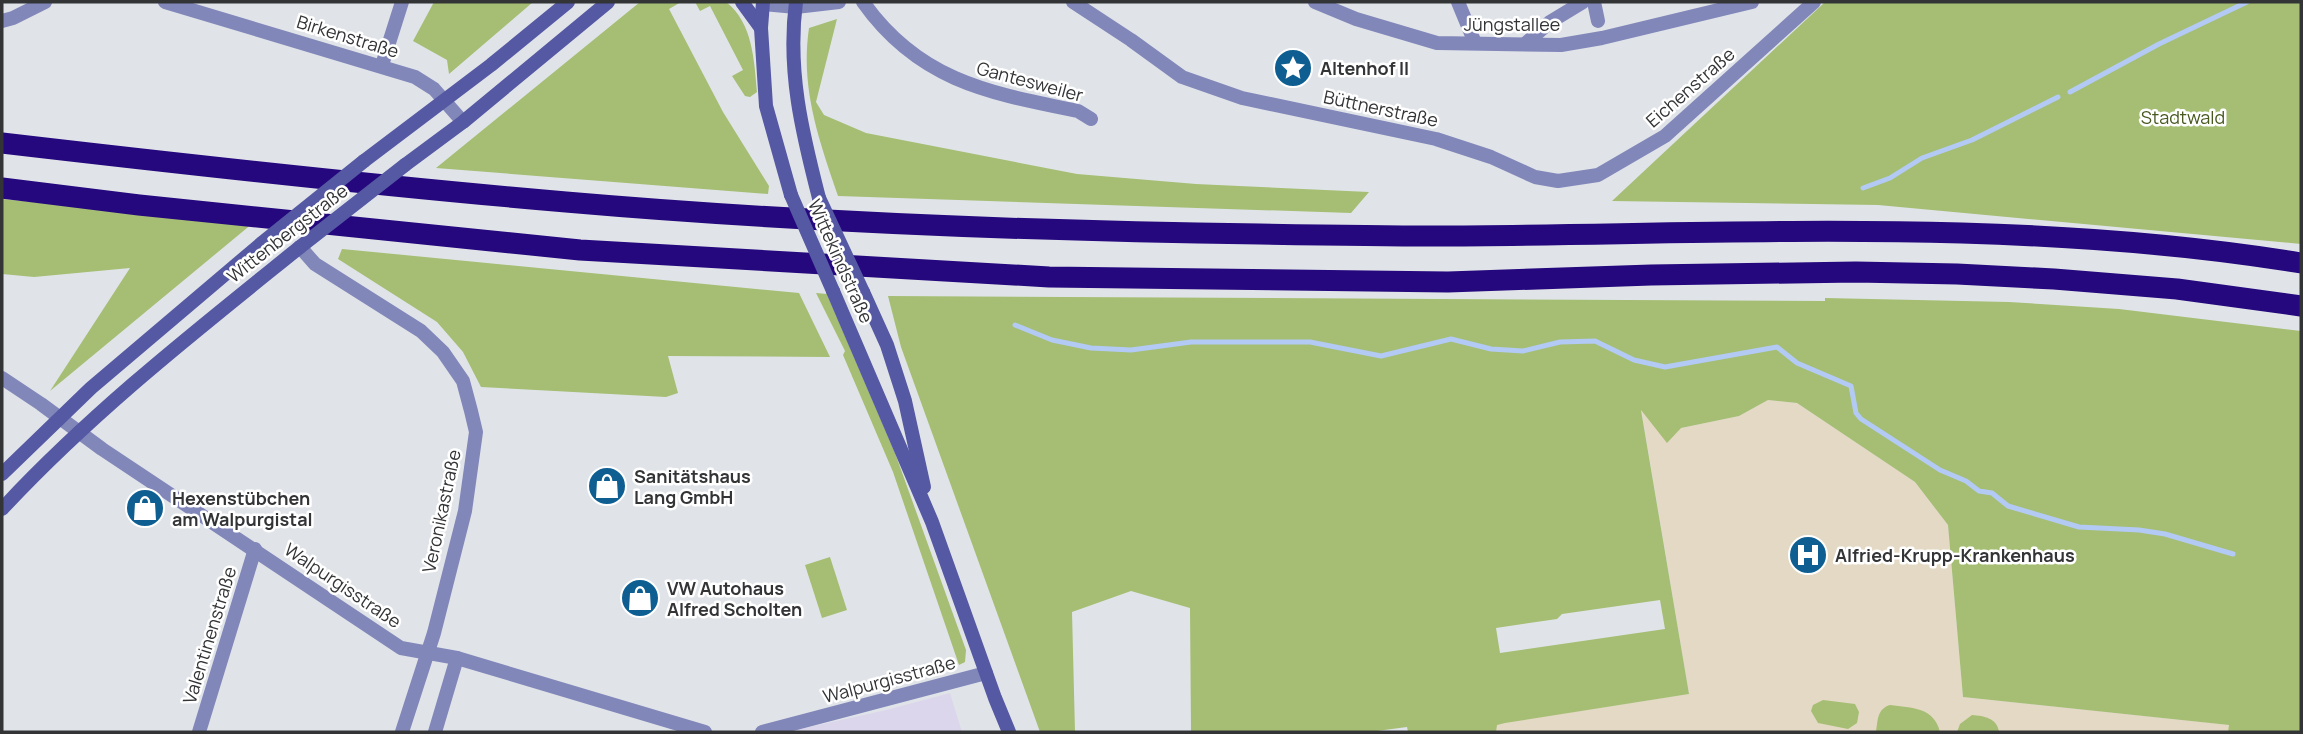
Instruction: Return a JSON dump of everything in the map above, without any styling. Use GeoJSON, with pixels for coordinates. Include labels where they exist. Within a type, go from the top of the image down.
{"type":"FeatureCollection","features":[{"type":"Feature","properties":{"kind":"highway"},"geometry":{"type":"LineString","coordinates":[[2,143],[544,200],[877,222],[1099,231],[1395,236],[1949,232],[2032,235],[2183,247],[2301,263]]}},
{"type":"Feature","properties":{"kind":"highway"},"geometry":{"type":"LineString","coordinates":[[2,188],[153,207],[580,250],[1021,275],[1448,282],[1651,275],[1856,272],[1957,274],[2152,287],[2301,306]]}},
{"type":"Feature","properties":{"kind":"main road","name":"Wittenbergstraße"},"geometry":{"type":"LineString","coordinates":[[2,474],[59,417],[262,243],[568,2]]}},
{"type":"Feature","properties":{"kind":"main road","name":"Wittenbergstraße"},"geometry":{"type":"LineString","coordinates":[[2,509],[47,461],[182,343],[300,247],[463,122],[608,2]]}},
{"type":"Feature","properties":{"kind":"main road"},"geometry":{"type":"LineString","coordinates":[[742,2],[761,28]]}},
{"type":"Feature","properties":{"kind":"main road","name":"Wittekindstraße"},"geometry":{"type":"LineString","coordinates":[[763,3],[761,28],[766,106],[791,195],[932,522],[1009,732]]}},
{"type":"Feature","properties":{"kind":"main road","name":"Wittekindstraße"},"geometry":{"type":"LineString","coordinates":[[796,4],[792,60],[797,107],[819,198],[887,345],[905,401],[932,522]]}},
{"type":"Feature","properties":{"kind":"street"},"geometry":{"type":"LineString","coordinates":[[2,21],[45,2]]}},
{"type":"Feature","properties":{"kind":"street","name":"Birkenstraße"},"geometry":{"type":"LineString","coordinates":[[165,2],[415,76],[445,99],[463,122]]}},
{"type":"Feature","properties":{"kind":"street"},"geometry":{"type":"LineString","coordinates":[[382,65],[402,2]]}},
{"type":"Feature","properties":{"kind":"street"},"geometry":{"type":"LineString","coordinates":[[796,4],[839,2]]}},
{"type":"Feature","properties":{"kind":"street","name":"Gantesweiler"},"geometry":{"type":"LineString","coordinates":[[863,2],[894,38],[915,57],[939,72],[982,89],[1078,111],[1091,119]]}},
{"type":"Feature","properties":{"kind":"street","name":"Büttnerstraße"},"geometry":{"type":"LineString","coordinates":[[1073,2],[1182,77],[1242,98],[1436,139],[1491,157],[1535,177]]}},
{"type":"Feature","properties":{"kind":"street","name":"Jüngstallee"},"geometry":{"type":"LineString","coordinates":[[1315,2],[1356,19],[1437,43],[1561,45],[1752,2]]}},
{"type":"Feature","properties":{"kind":"street"},"geometry":{"type":"LineString","coordinates":[[1458,2],[1475,43]]}},
{"type":"Feature","properties":{"kind":"street"},"geometry":{"type":"LineString","coordinates":[[1525,44],[1550,22],[1583,2]]}},
{"type":"Feature","properties":{"kind":"street"},"geometry":{"type":"LineString","coordinates":[[1594,2],[1598,21]]}},
{"type":"Feature","properties":{"kind":"street","name":"Eichenstraße"},"geometry":{"type":"LineString","coordinates":[[1535,177],[1558,181],[1587,177],[1641,152],[1698,108],[1814,2]]}},
{"type":"Feature","properties":{"kind":"street","name":"Wittekindstraße"},"geometry":{"type":"LineString","coordinates":[[763,3],[796,4]]}},
{"type":"Feature","properties":{"kind":"street","name":"Veronikastraße"},"geometry":{"type":"LineString","coordinates":[[300,247],[316,264],[421,331],[443,352],[463,382],[475,432],[465,511],[428,654],[402,732]]}},
{"type":"Feature","properties":{"kind":"street","name":"Walpurgisstraße"},"geometry":{"type":"LineString","coordinates":[[2,378],[78,433],[401,648],[457,658],[705,732]]}},
{"type":"Feature","properties":{"kind":"street","name":"Valentinenstraße"},"geometry":{"type":"LineString","coordinates":[[199,732],[255,549]]}},
{"type":"Feature","properties":{"kind":"street"},"geometry":{"type":"LineString","coordinates":[[435,732],[457,658]]}},
{"type":"Feature","properties":{"kind":"street","name":"Walpurgisstraße"},"geometry":{"type":"LineString","coordinates":[[762,732],[986,673]]}},
{"type":"Feature","properties":{"kind":"shaded area","name":"Alfried-Krupp-Krankenhaus"},"geometry":{"type":"Polygon","coordinates":[[[1768,400],[1797,403],[1915,482],[1948,525],[1963,697],[2230,725],[2228,732],[1444,732],[1689,694],[1641,408],[1681,428],[1739,416],[1768,400]]]}},
{"type":"Feature","properties":{"kind":"shaded area"},"geometry":{"type":"Polygon","coordinates":[[[950,693],[962,732],[787,732],[886,710],[950,693]]]}},
{"type":"Feature","properties":{"kind":"green space"},"geometry":{"type":"Polygon","coordinates":[[[434,2],[533,2],[449,74],[447,60],[413,41],[434,2]]]}},
{"type":"Feature","properties":{"kind":"green space"},"geometry":{"type":"Polygon","coordinates":[[[640,2],[681,2],[669,9],[723,112],[769,186],[768,194],[436,168],[640,2]]]}},
{"type":"Feature","properties":{"kind":"green space"},"geometry":{"type":"Polygon","coordinates":[[[695,2],[726,2],[742,20],[755,67],[757,92],[750,97],[745,96],[732,76],[743,70],[710,6],[700,11],[695,2]]]}},
{"type":"Feature","properties":{"kind":"green space","name":"Stadtwald"},"geometry":{"type":"Polygon","coordinates":[[[1825,2],[2301,2],[2301,244],[1878,205],[1612,201],[1825,2]]]}},
{"type":"Feature","properties":{"kind":"green space"},"geometry":{"type":"Polygon","coordinates":[[[837,19],[816,102],[824,115],[866,133],[1077,174],[1196,184],[1369,192],[1351,213],[838,196],[813,114],[807,72],[809,28],[837,19]]]}},
{"type":"Feature","properties":{"kind":"green space"},"geometry":{"type":"Polygon","coordinates":[[[2,199],[253,223],[50,391],[130,268],[34,277],[2,274],[2,199]]]}},
{"type":"Feature","properties":{"kind":"green space"},"geometry":{"type":"Polygon","coordinates":[[[342,249],[799,293],[830,357],[668,356],[678,393],[666,397],[481,387],[463,352],[437,322],[338,259],[342,249]]]}},
{"type":"Feature","properties":{"kind":"green space"},"geometry":{"type":"Polygon","coordinates":[[[816,293],[827,294],[895,453],[966,650],[965,662],[959,665],[893,472],[843,355],[845,351],[816,293]]]}},
{"type":"Feature","properties":{"kind":"green space"},"geometry":{"type":"Polygon","coordinates":[[[888,296],[1825,301],[1825,298],[2009,302],[2119,309],[2301,331],[2301,732],[2228,732],[2229,725],[1963,697],[1948,525],[1915,482],[1797,403],[1768,400],[1739,416],[1681,428],[1667,443],[1641,410],[1689,694],[1505,723],[1497,725],[1496,732],[1408,732],[1407,727],[1369,732],[1191,732],[1190,608],[1131,591],[1072,612],[1075,732],[1040,732],[901,347],[888,296]],[[1660,600],[1562,614],[1557,619],[1496,628],[1500,653],[1665,629],[1660,600]]]}},
{"type":"Feature","properties":{"kind":"green space"},"geometry":{"type":"Polygon","coordinates":[[[830,557],[847,610],[822,618],[805,565],[830,557]]]}},
{"type":"Feature","properties":{"kind":"green space"},"geometry":{"type":"Polygon","coordinates":[[[1823,700],[1855,704],[1859,712],[1857,723],[1848,729],[1818,723],[1811,711],[1813,705],[1823,700]]]}},
{"type":"Feature","properties":{"kind":"green space"},"geometry":{"type":"Polygon","coordinates":[[[1890,705],[1914,708],[1927,713],[1933,718],[1940,732],[1876,732],[1880,712],[1890,705]]]}},
{"type":"Feature","properties":{"kind":"green space"},"geometry":{"type":"Polygon","coordinates":[[[1972,715],[1993,721],[1999,732],[1957,732],[1960,724],[1972,715]]]}},
{"type":"Feature","properties":{"kind":"waterway"},"geometry":{"type":"LineString","coordinates":[[2070,92],[2159,44],[2247,2]]}},
{"type":"Feature","properties":{"kind":"waterway"},"geometry":{"type":"LineString","coordinates":[[1863,188],[1890,178],[1922,158],[1972,140],[2058,97]]}},
{"type":"Feature","properties":{"kind":"waterway"},"geometry":{"type":"LineString","coordinates":[[1015,325],[1052,340],[1091,348],[1131,350],[1191,342],[1310,342],[1381,356],[1451,339],[1491,349],[1523,351],[1560,342],[1595,341],[1634,360],[1665,367],[1777,347],[1797,363],[1851,386],[1856,413],[1861,419],[1940,470],[1966,481],[1979,491],[1992,493],[2008,506],[2079,527],[2165,534],[2233,554]]}},
{"type":"Feature","properties":{"kind":"place","name":"Altenhof II"},"geometry":{"type":"Point","coordinates":[1293,68]}},
{"type":"Feature","properties":{"kind":"place","name":"Sanitätshaus Lang GmbH"},"geometry":{"type":"Point","coordinates":[607,486]}},
{"type":"Feature","properties":{"kind":"place","name":"Hexenstübchen am Walpurgistal"},"geometry":{"type":"Point","coordinates":[145,508]}},
{"type":"Feature","properties":{"kind":"place","name":"Alfried-Krupp-Krankenhaus"},"geometry":{"type":"Point","coordinates":[1808,555]}},
{"type":"Feature","properties":{"kind":"place","name":"VW Autohaus Alfred Scholten"},"geometry":{"type":"Point","coordinates":[640,598]}}]}
